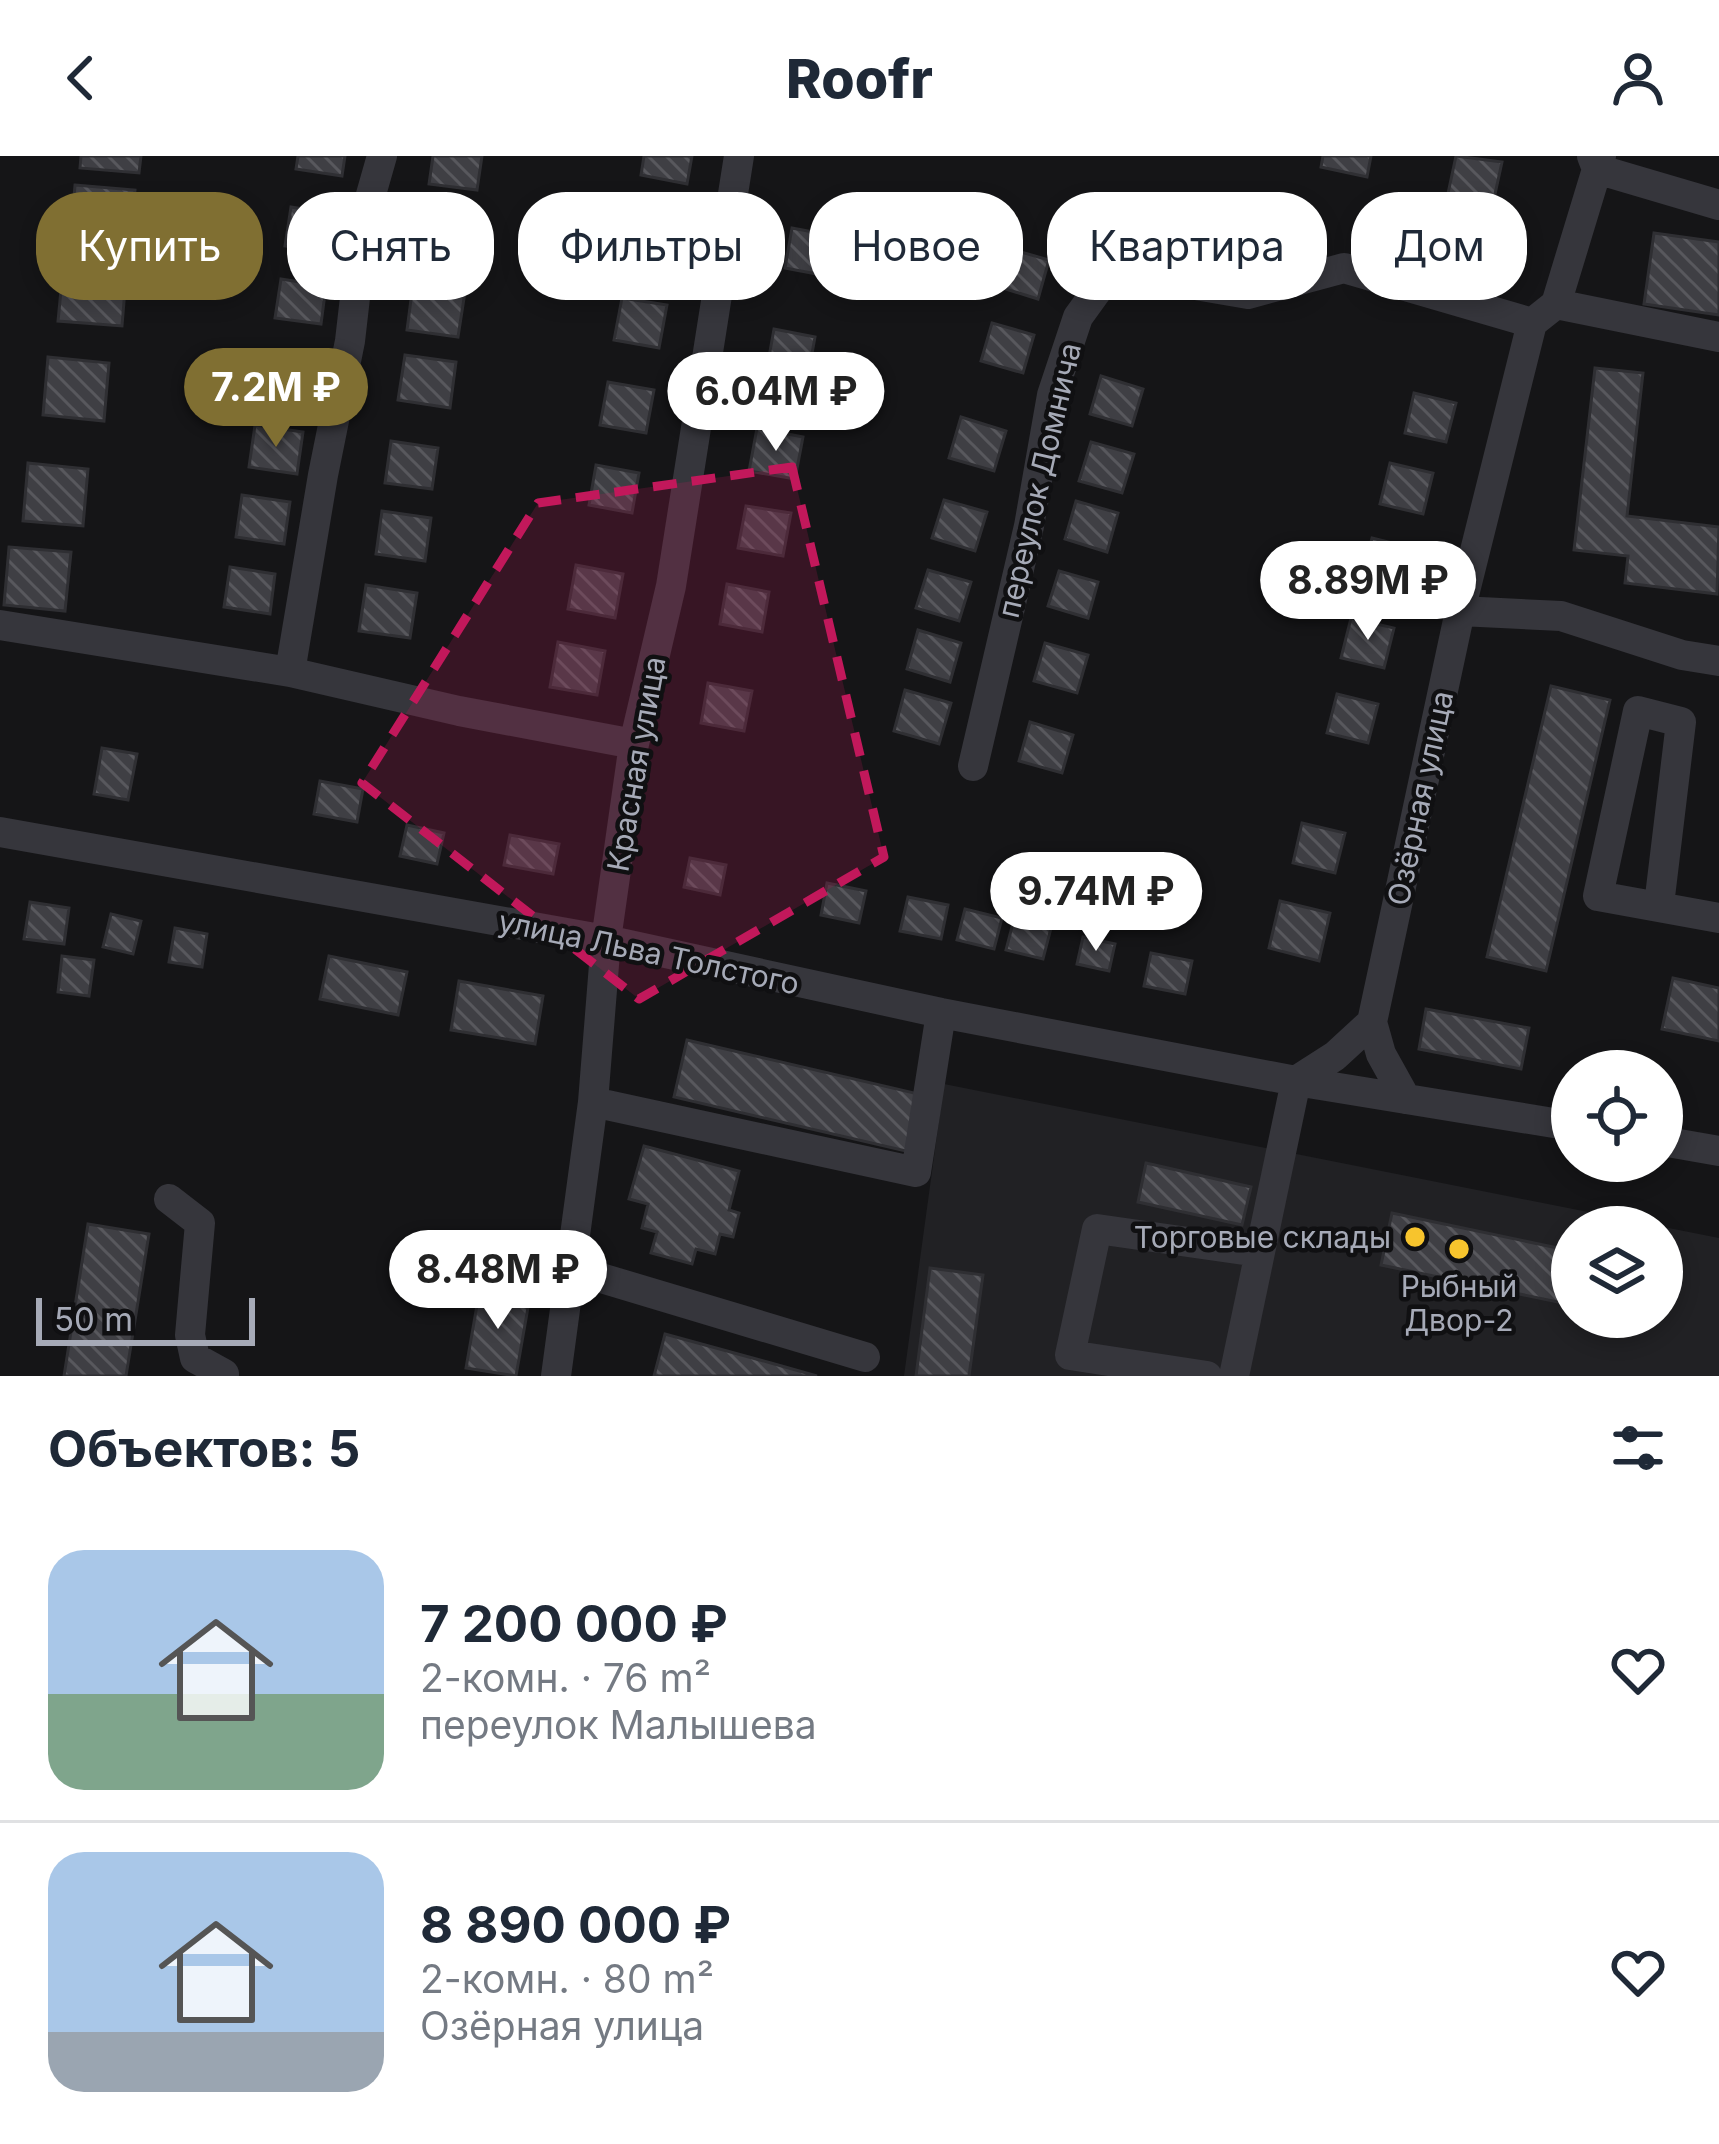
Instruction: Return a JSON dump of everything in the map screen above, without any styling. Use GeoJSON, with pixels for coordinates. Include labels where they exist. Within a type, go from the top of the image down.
{"type":"FeatureCollection","features":[{"type":"Feature","properties":{"kind":"street"},"geometry":{"type":"LineString","coordinates":[[290,672],[350,341],[364,219],[382,156]]}},
{"type":"Feature","properties":{"kind":"street","name":"Красная улица"},"geometry":{"type":"LineString","coordinates":[[556,1376],[592,1102],[606,940],[634,744],[671,586],[739,156]]}},
{"type":"Feature","properties":{"kind":"street"},"geometry":{"type":"LineString","coordinates":[[1597,160],[1719,205]]}},
{"type":"Feature","properties":{"kind":"street","name":"Озёрная улица"},"geometry":{"type":"LineString","coordinates":[[1372,1022],[1460,611],[1544,314],[1597,160]]}},
{"type":"Feature","properties":{"kind":"street","name":"переулок Домнича"},"geometry":{"type":"LineString","coordinates":[[973,766],[1029,526],[1052,395],[1078,316],[1104,281],[1137,275],[1248,294],[1344,268],[1544,314]]}},
{"type":"Feature","properties":{"kind":"street"},"geometry":{"type":"LineString","coordinates":[[1544,314],[1719,337]]}},
{"type":"Feature","properties":{"kind":"street"},"geometry":{"type":"LineString","coordinates":[[1460,611],[1561,616],[1682,655],[1719,661]]}},
{"type":"Feature","properties":{"kind":"street"},"geometry":{"type":"LineString","coordinates":[[0,625],[290,672],[458,711],[634,744]]}},
{"type":"Feature","properties":{"kind":"street"},"geometry":{"type":"LineString","coordinates":[[1659,905],[1681,722],[1639,711],[1598,896],[1719,918]]}},
{"type":"Feature","properties":{"kind":"street","name":"улица Льва Толстого"},"geometry":{"type":"LineString","coordinates":[[0,832],[606,940],[940,1013],[1295,1081],[1551,1123]]}},
{"type":"Feature","properties":{"kind":"street"},"geometry":{"type":"LineString","coordinates":[[592,1102],[916,1172],[940,1013]]}},
{"type":"Feature","properties":{"kind":"street"},"geometry":{"type":"LineString","coordinates":[[1234,1376],[1295,1081],[1335,1056],[1372,1022],[1381,1054],[1406,1099]]}},
{"type":"Feature","properties":{"kind":"street"},"geometry":{"type":"LineString","coordinates":[[1683,1145],[1719,1151]]}},
{"type":"Feature","properties":{"kind":"street"},"geometry":{"type":"LineString","coordinates":[[169,1199],[200,1223],[190,1335],[195,1358],[230,1375]]}},
{"type":"Feature","properties":{"kind":"street"},"geometry":{"type":"LineString","coordinates":[[1207,1376],[1070,1355],[1097,1229],[1258,1252]]}},
{"type":"Feature","properties":{"kind":"street"},"geometry":{"type":"LineString","coordinates":[[571,1269],[865,1357]]}},
{"type":"Feature","properties":{"kind":"street"},"geometry":{"type":"LineString","coordinates":[[176,1376],[177,1369],[230,1375]]}},
{"type":"Feature","properties":{"kind":"highlighted area"},"geometry":{"type":"Polygon","coordinates":[[[792,467],[884,857],[639,999],[362,783],[538,503],[792,467]]]}},
{"type":"Feature","properties":{"kind":"shaded area"},"geometry":{"type":"Polygon","coordinates":[[[944,1084],[1558,1206],[1551,1206],[1551,1338],[1683,1338],[1683,1231],[1719,1238],[1719,1376],[904,1376],[944,1084]]]}},
{"type":"Feature","properties":{"kind":"building"},"geometry":{"type":"Polygon","coordinates":[[[81,156],[141,156],[139,173],[80,168],[81,156]]]}},
{"type":"Feature","properties":{"kind":"building"},"geometry":{"type":"Polygon","coordinates":[[[298,156],[345,156],[342,176],[296,169],[298,156]]]}},
{"type":"Feature","properties":{"kind":"building"},"geometry":{"type":"Polygon","coordinates":[[[433,156],[482,156],[477,190],[429,184],[433,156]]]}},
{"type":"Feature","properties":{"kind":"building"},"geometry":{"type":"Polygon","coordinates":[[[644,156],[692,156],[687,184],[641,175],[644,156]]]}},
{"type":"Feature","properties":{"kind":"building"},"geometry":{"type":"Polygon","coordinates":[[[1323,156],[1371,156],[1367,177],[1321,167],[1323,156]]]}},
{"type":"Feature","properties":{"kind":"building"},"geometry":{"type":"Polygon","coordinates":[[[1456,156],[1502,162],[1495,192],[1448,192],[1456,156]]]}},
{"type":"Feature","properties":{"kind":"building"},"geometry":{"type":"Polygon","coordinates":[[[75,185],[135,190],[135,192],[74,192],[75,185]]]}},
{"type":"Feature","properties":{"kind":"building"},"geometry":{"type":"Polygon","coordinates":[[[792,228],[809,231],[809,273],[785,268],[792,228]]]}},
{"type":"Feature","properties":{"kind":"building"},"geometry":{"type":"Polygon","coordinates":[[[1654,233],[1719,242],[1719,315],[1644,304],[1654,233]]]}},
{"type":"Feature","properties":{"kind":"building"},"geometry":{"type":"Polygon","coordinates":[[[1023,253],[1047,259],[1038,299],[1023,294],[1023,253]]]}},
{"type":"Feature","properties":{"kind":"building"},"geometry":{"type":"Polygon","coordinates":[[[281,279],[287,280],[287,300],[324,300],[321,324],[275,318],[281,279]]]}},
{"type":"Feature","properties":{"kind":"building"},"geometry":{"type":"Polygon","coordinates":[[[60,300],[124,300],[122,326],[58,321],[60,300]]]}},
{"type":"Feature","properties":{"kind":"building"},"geometry":{"type":"Polygon","coordinates":[[[411,300],[464,300],[458,337],[407,330],[411,300]]]}},
{"type":"Feature","properties":{"kind":"building"},"geometry":{"type":"Polygon","coordinates":[[[622,300],[667,305],[659,348],[614,340],[622,300]]]}},
{"type":"Feature","properties":{"kind":"building"},"geometry":{"type":"Polygon","coordinates":[[[992,323],[1034,335],[1023,373],[981,361],[992,323]]]}},
{"type":"Feature","properties":{"kind":"building"},"geometry":{"type":"Polygon","coordinates":[[[774,329],[815,337],[808,376],[767,368],[774,329]]]}},
{"type":"Feature","properties":{"kind":"building"},"geometry":{"type":"Polygon","coordinates":[[[263,355],[311,362],[305,403],[257,396],[263,355]]]}},
{"type":"Feature","properties":{"kind":"building"},"geometry":{"type":"Polygon","coordinates":[[[405,355],[456,362],[450,408],[398,400],[405,355]]]}},
{"type":"Feature","properties":{"kind":"building"},"geometry":{"type":"Polygon","coordinates":[[[48,357],[109,363],[104,421],[43,415],[48,357]]]}},
{"type":"Feature","properties":{"kind":"building"},"geometry":{"type":"Polygon","coordinates":[[[1595,368],[1643,373],[1627,516],[1719,527],[1717,594],[1625,583],[1628,556],[1574,550],[1595,368]]]}},
{"type":"Feature","properties":{"kind":"building"},"geometry":{"type":"Polygon","coordinates":[[[1101,376],[1143,389],[1132,426],[1090,414],[1101,376]]]}},
{"type":"Feature","properties":{"kind":"building"},"geometry":{"type":"Polygon","coordinates":[[[608,382],[654,390],[646,433],[600,425],[608,382]]]}},
{"type":"Feature","properties":{"kind":"building"},"geometry":{"type":"Polygon","coordinates":[[[1414,393],[1456,403],[1446,442],[1405,433],[1414,393]]]}},
{"type":"Feature","properties":{"kind":"building"},"geometry":{"type":"Polygon","coordinates":[[[961,417],[1006,431],[994,471],[949,458],[961,417]]]}},
{"type":"Feature","properties":{"kind":"building"},"geometry":{"type":"Polygon","coordinates":[[[255,425],[303,432],[297,474],[249,467],[255,425]]]}},
{"type":"Feature","properties":{"kind":"building"},"geometry":{"type":"Polygon","coordinates":[[[757,428],[803,437],[795,479],[749,471],[757,428]]]}},
{"type":"Feature","properties":{"kind":"building"},"geometry":{"type":"Polygon","coordinates":[[[391,441],[438,448],[432,489],[385,483],[391,441]]]}},
{"type":"Feature","properties":{"kind":"building"},"geometry":{"type":"Polygon","coordinates":[[[1091,442],[1134,454],[1122,493],[1079,481],[1091,442]]]}},
{"type":"Feature","properties":{"kind":"building"},"geometry":{"type":"Polygon","coordinates":[[[28,463],[88,469],[83,526],[23,521],[28,463]]]}},
{"type":"Feature","properties":{"kind":"building"},"geometry":{"type":"Polygon","coordinates":[[[1390,463],[1433,473],[1423,514],[1380,504],[1390,463]]]}},
{"type":"Feature","properties":{"kind":"building"},"geometry":{"type":"Polygon","coordinates":[[[596,465],[639,473],[632,513],[589,505],[596,465]]]}},
{"type":"Feature","properties":{"kind":"building"},"geometry":{"type":"Polygon","coordinates":[[[242,495],[290,502],[284,544],[236,537],[242,495]]]}},
{"type":"Feature","properties":{"kind":"building"},"geometry":{"type":"Polygon","coordinates":[[[944,500],[987,512],[975,551],[932,538],[944,500]]]}},
{"type":"Feature","properties":{"kind":"building"},"geometry":{"type":"Polygon","coordinates":[[[1076,501],[1118,513],[1107,552],[1065,539],[1076,501]]]}},
{"type":"Feature","properties":{"kind":"building"},"geometry":{"type":"Polygon","coordinates":[[[746,506],[791,513],[783,556],[738,548],[746,506]]]}},
{"type":"Feature","properties":{"kind":"building"},"geometry":{"type":"Polygon","coordinates":[[[382,511],[431,518],[425,561],[376,554],[382,511]]]}},
{"type":"Feature","properties":{"kind":"building"},"geometry":{"type":"Polygon","coordinates":[[[1372,538],[1413,548],[1404,587],[1362,577],[1372,538]]]}},
{"type":"Feature","properties":{"kind":"building"},"geometry":{"type":"Polygon","coordinates":[[[9,547],[71,552],[65,611],[4,605],[9,547]]]}},
{"type":"Feature","properties":{"kind":"building"},"geometry":{"type":"Polygon","coordinates":[[[576,565],[623,574],[615,618],[568,609],[576,565]]]}},
{"type":"Feature","properties":{"kind":"building"},"geometry":{"type":"Polygon","coordinates":[[[230,567],[275,574],[270,614],[224,607],[230,567]]]}},
{"type":"Feature","properties":{"kind":"building"},"geometry":{"type":"Polygon","coordinates":[[[928,570],[971,582],[959,621],[916,608],[928,570]]]}},
{"type":"Feature","properties":{"kind":"building"},"geometry":{"type":"Polygon","coordinates":[[[1059,571],[1098,582],[1088,618],[1048,606],[1059,571]]]}},
{"type":"Feature","properties":{"kind":"building"},"geometry":{"type":"Polygon","coordinates":[[[727,584],[769,592],[762,632],[720,624],[727,584]]]}},
{"type":"Feature","properties":{"kind":"building"},"geometry":{"type":"Polygon","coordinates":[[[366,585],[417,593],[410,638],[359,631],[366,585]]]}},
{"type":"Feature","properties":{"kind":"building"},"geometry":{"type":"Polygon","coordinates":[[[1351,618],[1394,628],[1384,668],[1341,658],[1351,618]]]}},
{"type":"Feature","properties":{"kind":"building"},"geometry":{"type":"Polygon","coordinates":[[[918,630],[961,643],[950,682],[907,669],[918,630]]]}},
{"type":"Feature","properties":{"kind":"building"},"geometry":{"type":"Polygon","coordinates":[[[558,642],[605,651],[597,695],[550,687],[558,642]]]}},
{"type":"Feature","properties":{"kind":"building"},"geometry":{"type":"Polygon","coordinates":[[[1045,643],[1088,655],[1077,693],[1034,681],[1045,643]]]}},
{"type":"Feature","properties":{"kind":"building"},"geometry":{"type":"Polygon","coordinates":[[[708,683],[752,691],[744,731],[701,723],[708,683]]]}},
{"type":"Feature","properties":{"kind":"building"},"geometry":{"type":"Polygon","coordinates":[[[1551,686],[1610,700],[1546,971],[1487,957],[1551,686]]]}},
{"type":"Feature","properties":{"kind":"building"},"geometry":{"type":"Polygon","coordinates":[[[905,690],[951,703],[939,744],[894,731],[905,690]]]}},
{"type":"Feature","properties":{"kind":"building"},"geometry":{"type":"Polygon","coordinates":[[[1337,694],[1378,704],[1368,743],[1327,733],[1337,694]]]}},
{"type":"Feature","properties":{"kind":"building"},"geometry":{"type":"Polygon","coordinates":[[[1030,722],[1073,735],[1062,773],[1019,761],[1030,722]]]}},
{"type":"Feature","properties":{"kind":"building"},"geometry":{"type":"Polygon","coordinates":[[[102,748],[137,754],[128,800],[94,794],[102,748]]]}},
{"type":"Feature","properties":{"kind":"building"},"geometry":{"type":"Polygon","coordinates":[[[320,781],[363,789],[357,822],[314,814],[320,781]]]}},
{"type":"Feature","properties":{"kind":"building"},"geometry":{"type":"Polygon","coordinates":[[[1302,823],[1345,833],[1335,873],[1293,863],[1302,823]]]}},
{"type":"Feature","properties":{"kind":"building"},"geometry":{"type":"Polygon","coordinates":[[[407,825],[444,833],[437,864],[400,856],[407,825]]]}},
{"type":"Feature","properties":{"kind":"building"},"geometry":{"type":"Polygon","coordinates":[[[510,835],[559,844],[553,874],[504,865],[510,835]]]}},
{"type":"Feature","properties":{"kind":"building"},"geometry":{"type":"Polygon","coordinates":[[[690,858],[726,865],[720,895],[684,887],[690,858]]]}},
{"type":"Feature","properties":{"kind":"building"},"geometry":{"type":"Polygon","coordinates":[[[827,883],[866,891],[859,923],[821,915],[827,883]]]}},
{"type":"Feature","properties":{"kind":"building"},"geometry":{"type":"Polygon","coordinates":[[[908,897],[948,905],[941,939],[900,931],[908,897]]]}},
{"type":"Feature","properties":{"kind":"building"},"geometry":{"type":"Polygon","coordinates":[[[1280,901],[1330,913],[1319,961],[1269,948],[1280,901]]]}},
{"type":"Feature","properties":{"kind":"building"},"geometry":{"type":"Polygon","coordinates":[[[30,902],[69,908],[64,944],[24,939],[30,902]]]}},
{"type":"Feature","properties":{"kind":"building"},"geometry":{"type":"Polygon","coordinates":[[[965,909],[1002,918],[994,949],[957,940],[965,909]]]}},
{"type":"Feature","properties":{"kind":"building"},"geometry":{"type":"Polygon","coordinates":[[[111,914],[141,921],[133,954],[103,947],[111,914]]]}},
{"type":"Feature","properties":{"kind":"building"},"geometry":{"type":"Polygon","coordinates":[[[1014,919],[1051,928],[1043,959],[1006,950],[1014,919]]]}},
{"type":"Feature","properties":{"kind":"building"},"geometry":{"type":"Polygon","coordinates":[[[175,928],[207,934],[202,967],[169,962],[175,928]]]}},
{"type":"Feature","properties":{"kind":"building"},"geometry":{"type":"Polygon","coordinates":[[[1083,937],[1115,944],[1109,971],[1077,964],[1083,937]]]}},
{"type":"Feature","properties":{"kind":"building"},"geometry":{"type":"Polygon","coordinates":[[[1151,953],[1192,961],[1185,994],[1144,986],[1151,953]]]}},
{"type":"Feature","properties":{"kind":"building"},"geometry":{"type":"Polygon","coordinates":[[[62,956],[94,960],[89,996],[58,992],[62,956]]]}},
{"type":"Feature","properties":{"kind":"building"},"geometry":{"type":"Polygon","coordinates":[[[329,956],[407,972],[398,1015],[320,999],[329,956]]]}},
{"type":"Feature","properties":{"kind":"building"},"geometry":{"type":"Polygon","coordinates":[[[1673,978],[1719,988],[1719,1041],[1662,1029],[1673,978]]]}},
{"type":"Feature","properties":{"kind":"building"},"geometry":{"type":"Polygon","coordinates":[[[459,981],[543,996],[535,1044],[451,1030],[459,981]]]}},
{"type":"Feature","properties":{"kind":"building"},"geometry":{"type":"Polygon","coordinates":[[[1426,1009],[1529,1028],[1521,1069],[1419,1049],[1426,1009]]]}},
{"type":"Feature","properties":{"kind":"building"},"geometry":{"type":"Polygon","coordinates":[[[687,1040],[923,1095],[910,1152],[674,1097],[687,1040]]]}},
{"type":"Feature","properties":{"kind":"building"},"geometry":{"type":"Polygon","coordinates":[[[644,1146],[739,1171],[729,1210],[739,1213],[733,1237],[720,1234],[715,1254],[696,1249],[692,1264],[651,1253],[657,1232],[642,1228],[648,1204],[629,1199],[644,1146]]]}},
{"type":"Feature","properties":{"kind":"building"},"geometry":{"type":"Polygon","coordinates":[[[1146,1163],[1251,1187],[1242,1225],[1138,1202],[1146,1163]]]}},
{"type":"Feature","properties":{"kind":"building"},"geometry":{"type":"Polygon","coordinates":[[[1392,1213],[1551,1247],[1551,1301],[1381,1265],[1392,1213]]]}},
{"type":"Feature","properties":{"kind":"building"},"geometry":{"type":"Polygon","coordinates":[[[88,1224],[149,1234],[126,1376],[64,1376],[88,1224]]]}},
{"type":"Feature","properties":{"kind":"building"},"geometry":{"type":"Polygon","coordinates":[[[930,1268],[983,1275],[969,1376],[916,1376],[930,1268]]]}},
{"type":"Feature","properties":{"kind":"building"},"geometry":{"type":"Polygon","coordinates":[[[480,1288],[530,1296],[516,1376],[466,1368],[480,1288]]]}},
{"type":"Feature","properties":{"kind":"building"},"geometry":{"type":"Polygon","coordinates":[[[665,1334],[771,1363],[817,1376],[654,1376],[665,1334]]]}},
{"type":"Feature","properties":{"kind":"place","name":"Торговые склады"},"geometry":{"type":"Point","coordinates":[1415,1237]}},
{"type":"Feature","properties":{"kind":"place","name":"Рыбный Двор-2"},"geometry":{"type":"Point","coordinates":[1459,1249]}}]}
